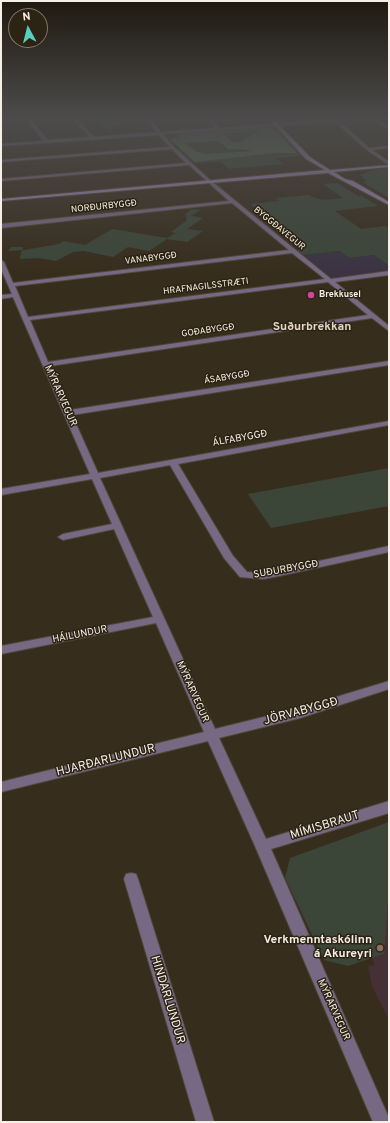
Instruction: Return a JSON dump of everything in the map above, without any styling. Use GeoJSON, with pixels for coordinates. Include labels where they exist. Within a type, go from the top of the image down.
{"type":"FeatureCollection","features":[{"type":"Feature","properties":{"kind":"main road"},"geometry":{"type":"LineString","coordinates":[[1,201],[337,170]]}},
{"type":"Feature","properties":{"kind":"main road"},"geometry":{"type":"LineString","coordinates":[[331,171],[343,180],[351,182],[389,204]]}},
{"type":"Feature","properties":{"kind":"street"},"geometry":{"type":"LineString","coordinates":[[1,180],[114,170]]}},
{"type":"Feature","properties":{"kind":"street","name":"BYGGÐAVEGUR"},"geometry":{"type":"LineString","coordinates":[[196,170],[328,281],[389,329]]}},
{"type":"Feature","properties":{"kind":"street","name":"NORÐURBYGGÐ"},"geometry":{"type":"LineString","coordinates":[[1,226],[232,202]]}},
{"type":"Feature","properties":{"kind":"street","name":"VANABYGGÐ"},"geometry":{"type":"LineString","coordinates":[[11,285],[292,251]]}},
{"type":"Feature","properties":{"kind":"street","name":"MÝRARVEGUR"},"geometry":{"type":"LineString","coordinates":[[1,262],[95,476],[262,846],[382,1122]]}},
{"type":"Feature","properties":{"kind":"street","name":"HRAFNAGILSSTRÆTI"},"geometry":{"type":"LineString","coordinates":[[26,319],[389,273]]}},
{"type":"Feature","properties":{"kind":"street"},"geometry":{"type":"LineString","coordinates":[[1,297],[16,295]]}},
{"type":"Feature","properties":{"kind":"street","name":"GOÐABYGGÐ"},"geometry":{"type":"LineString","coordinates":[[46,364],[373,316]]}},
{"type":"Feature","properties":{"kind":"street","name":"ÁSABYGGÐ"},"geometry":{"type":"LineString","coordinates":[[67,413],[389,363]]}},
{"type":"Feature","properties":{"kind":"street","name":"ÁLFABYGGÐ"},"geometry":{"type":"LineString","coordinates":[[1,492],[389,423]]}},
{"type":"Feature","properties":{"kind":"street","name":"SUÐURBYGGÐ"},"geometry":{"type":"LineString","coordinates":[[173,462],[229,558],[244,575],[274,574],[389,549]]}},
{"type":"Feature","properties":{"kind":"street"},"geometry":{"type":"LineString","coordinates":[[63,537],[118,526]]}},
{"type":"Feature","properties":{"kind":"street","name":"HÁILUNDUR"},"geometry":{"type":"LineString","coordinates":[[1,650],[160,619]]}},
{"type":"Feature","properties":{"kind":"street","name":"JÖRVABYGGÐ"},"geometry":{"type":"LineString","coordinates":[[212,735],[335,703],[389,685]]}},
{"type":"Feature","properties":{"kind":"street","name":"HJARÐARLUNDUR"},"geometry":{"type":"LineString","coordinates":[[1,786],[212,735]]}},
{"type":"Feature","properties":{"kind":"street","name":"MÍMISBRAUT"},"geometry":{"type":"LineString","coordinates":[[262,846],[389,807]]}},
{"type":"Feature","properties":{"kind":"street","name":"HINDARLUNDUR"},"geometry":{"type":"LineString","coordinates":[[131,879],[205,1122]]}},
{"type":"Feature","properties":{"kind":"shaded area"},"geometry":{"type":"Polygon","coordinates":[[[340,251],[349,258],[374,255],[389,266],[389,271],[331,279],[303,255],[340,251]]]}},
{"type":"Feature","properties":{"kind":"shaded area","name":"Verkmenntaskólinn á Akureyri"},"geometry":{"type":"Polygon","coordinates":[[[389,877],[389,1020],[372,986],[368,966],[375,965],[371,957],[389,877]]]}},
{"type":"Feature","properties":{"kind":"green space"},"geometry":{"type":"Polygon","coordinates":[[[371,170],[389,170],[389,198],[362,182],[366,181],[360,175],[371,170]]]}},
{"type":"Feature","properties":{"kind":"green space"},"geometry":{"type":"Polygon","coordinates":[[[337,183],[378,206],[335,211],[361,229],[386,226],[389,229],[389,266],[374,255],[349,258],[340,251],[303,255],[297,250],[305,249],[250,204],[279,201],[275,198],[309,195],[317,199],[343,198],[323,184],[337,183]]]}},
{"type":"Feature","properties":{"kind":"green space"},"geometry":{"type":"Polygon","coordinates":[[[192,209],[201,210],[191,216],[203,218],[187,229],[203,231],[187,242],[167,239],[149,251],[128,247],[113,257],[84,251],[73,252],[56,261],[39,258],[20,259],[21,252],[23,250],[59,244],[64,241],[85,245],[112,229],[167,238],[176,233],[171,232],[186,221],[187,218],[185,214],[192,209]]]}},
{"type":"Feature","properties":{"kind":"green space"},"geometry":{"type":"Polygon","coordinates":[[[11,247],[23,247],[23,250],[8,251],[11,247]]]}},
{"type":"Feature","properties":{"kind":"green space"},"geometry":{"type":"Polygon","coordinates":[[[389,468],[389,506],[271,528],[248,494],[389,468]]]}},
{"type":"Feature","properties":{"kind":"green space"},"geometry":{"type":"Polygon","coordinates":[[[389,822],[389,888],[384,954],[348,966],[324,960],[285,878],[290,858],[389,822]]]}},
{"type":"Feature","properties":{"kind":"place","name":"Brekkusel"},"geometry":{"type":"Point","coordinates":[311,295]}},
{"type":"Feature","properties":{"kind":"place","name":"Verkmenntaskólinn á Akureyri"},"geometry":{"type":"Point","coordinates":[380,948]}},
{"type":"Feature","properties":{"kind":"district","name":"Suðurbrekkan"},"geometry":{"type":"Point","coordinates":[312,328]}}]}
